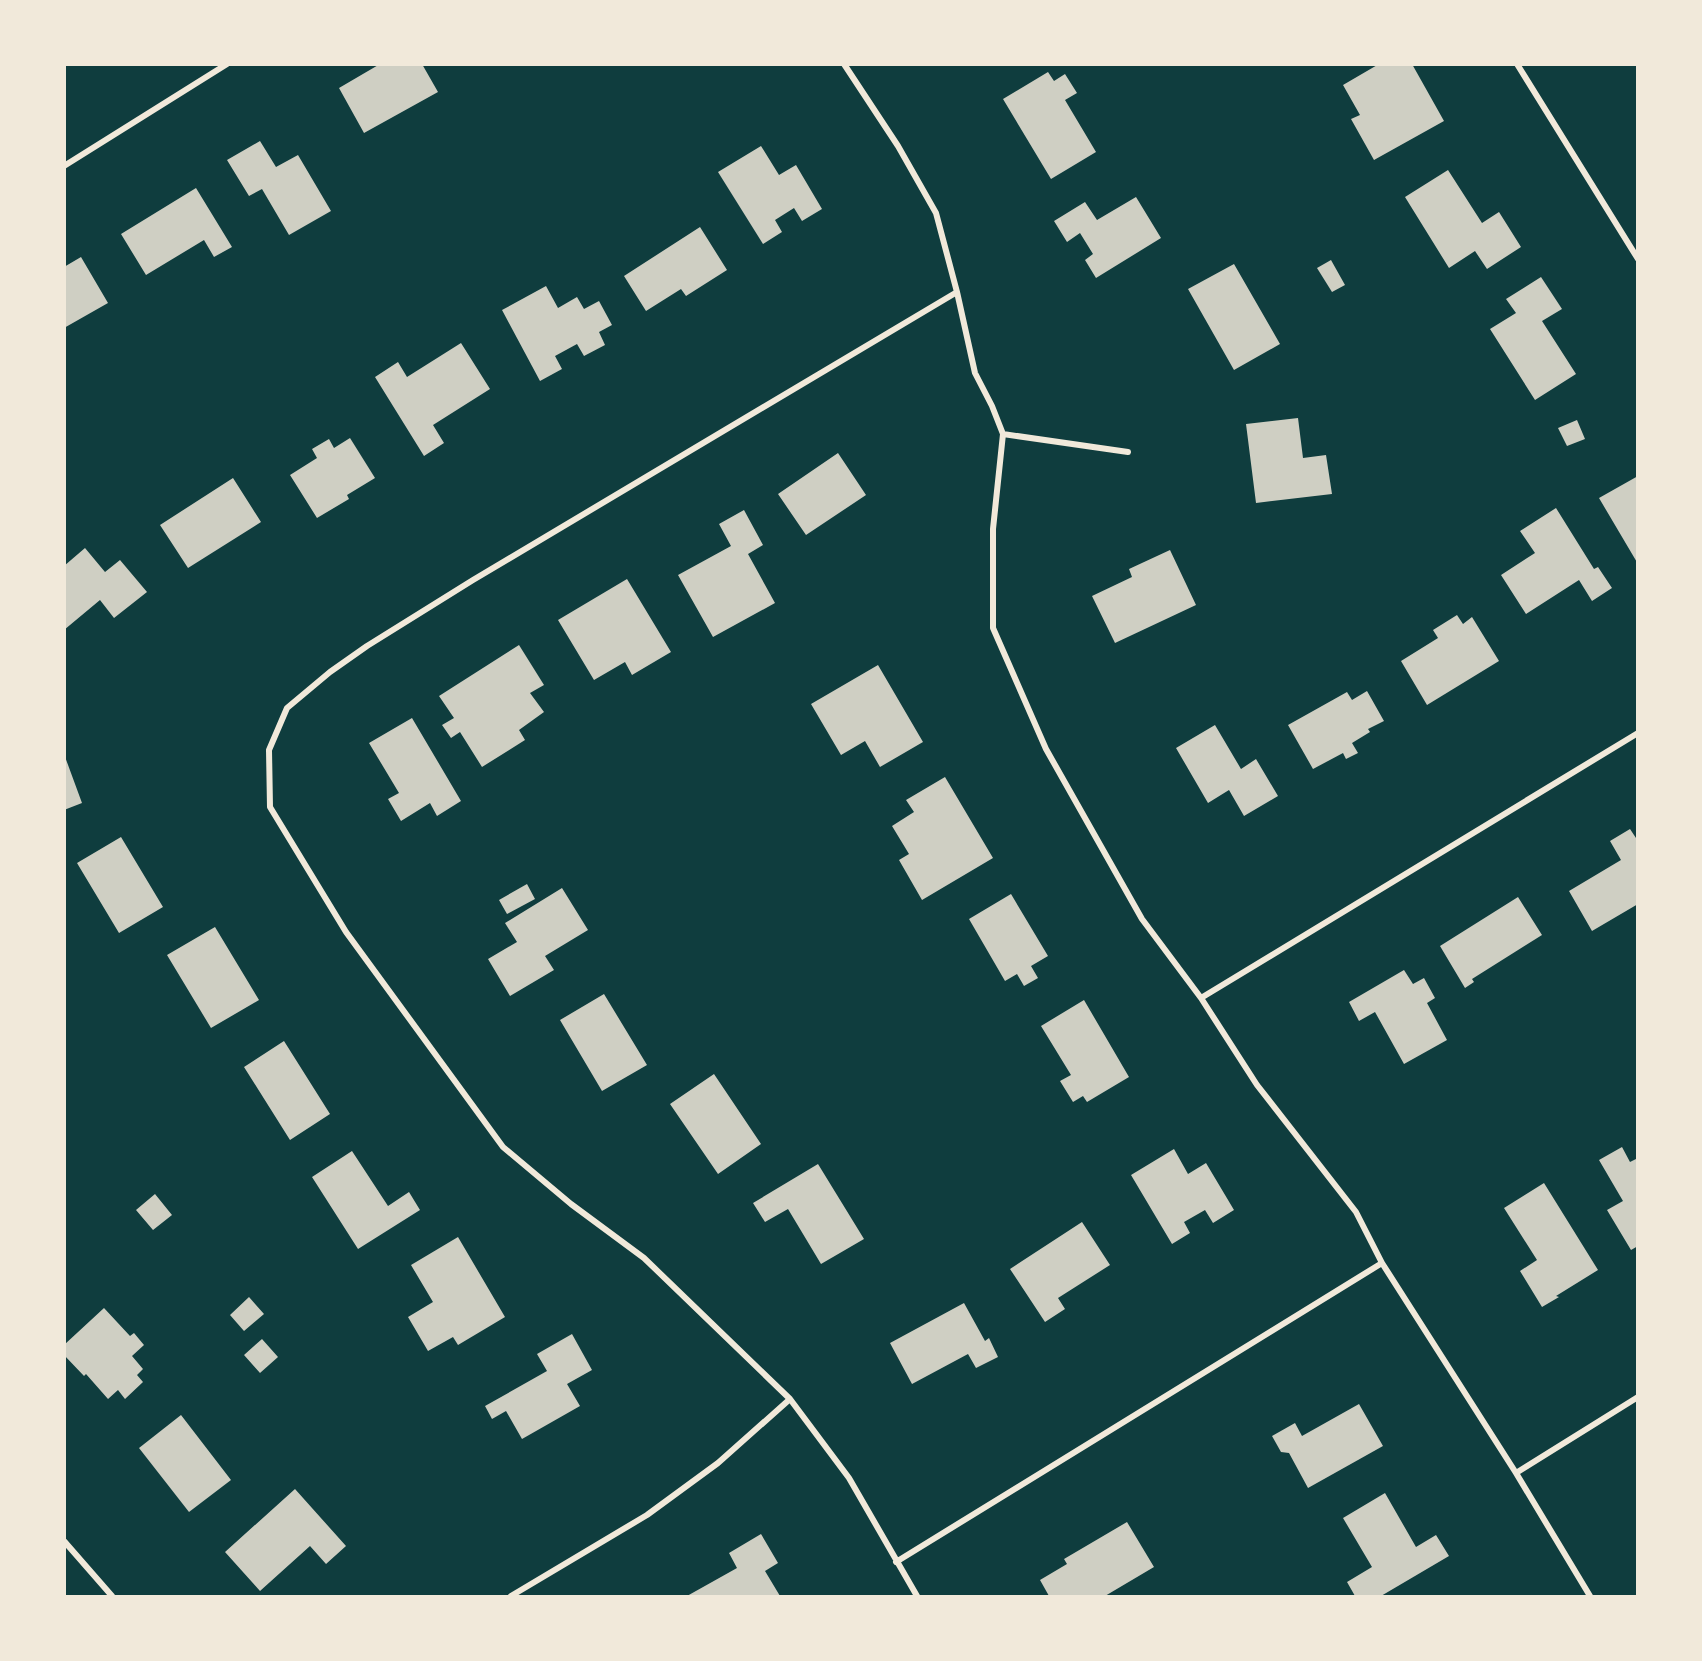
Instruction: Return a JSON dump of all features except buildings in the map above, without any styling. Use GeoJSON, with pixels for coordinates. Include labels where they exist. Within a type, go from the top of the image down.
{"type":"FeatureCollection","features":[{"type":"Feature","properties":{"kind":"street"},"geometry":{"type":"LineString","coordinates":[[64,166],[227,64]]}},
{"type":"Feature","properties":{"kind":"street"},"geometry":{"type":"LineString","coordinates":[[844,64],[898,147],[936,213],[975,373],[1003,434],[993,529],[993,628],[1046,749],[1136,909],[1201,998],[1257,1085],[1356,1212],[1382,1263],[1516,1473],[1590,1596]]}},
{"type":"Feature","properties":{"kind":"street"},"geometry":{"type":"LineString","coordinates":[[1517,64],[1638,259]]}},
{"type":"Feature","properties":{"kind":"street"},"geometry":{"type":"LineString","coordinates":[[917,1596],[849,1478],[790,1399],[644,1258],[570,1204],[503,1147],[346,932],[270,807],[269,750],[287,708],[330,672],[367,646],[472,580],[957,292]]}},
{"type":"Feature","properties":{"kind":"street"},"geometry":{"type":"LineString","coordinates":[[1003,434],[1128,452]]}},
{"type":"Feature","properties":{"kind":"street"},"geometry":{"type":"LineString","coordinates":[[1201,998],[1638,733]]}},
{"type":"Feature","properties":{"kind":"street"},"geometry":{"type":"LineString","coordinates":[[896,1562],[1382,1263]]}},
{"type":"Feature","properties":{"kind":"street"},"geometry":{"type":"LineString","coordinates":[[1516,1473],[1638,1397]]}},
{"type":"Feature","properties":{"kind":"street"},"geometry":{"type":"LineString","coordinates":[[511,1596],[647,1515],[718,1463],[790,1399]]}},
{"type":"Feature","properties":{"kind":"street"},"geometry":{"type":"LineString","coordinates":[[64,1541],[112,1596]]}}]}
